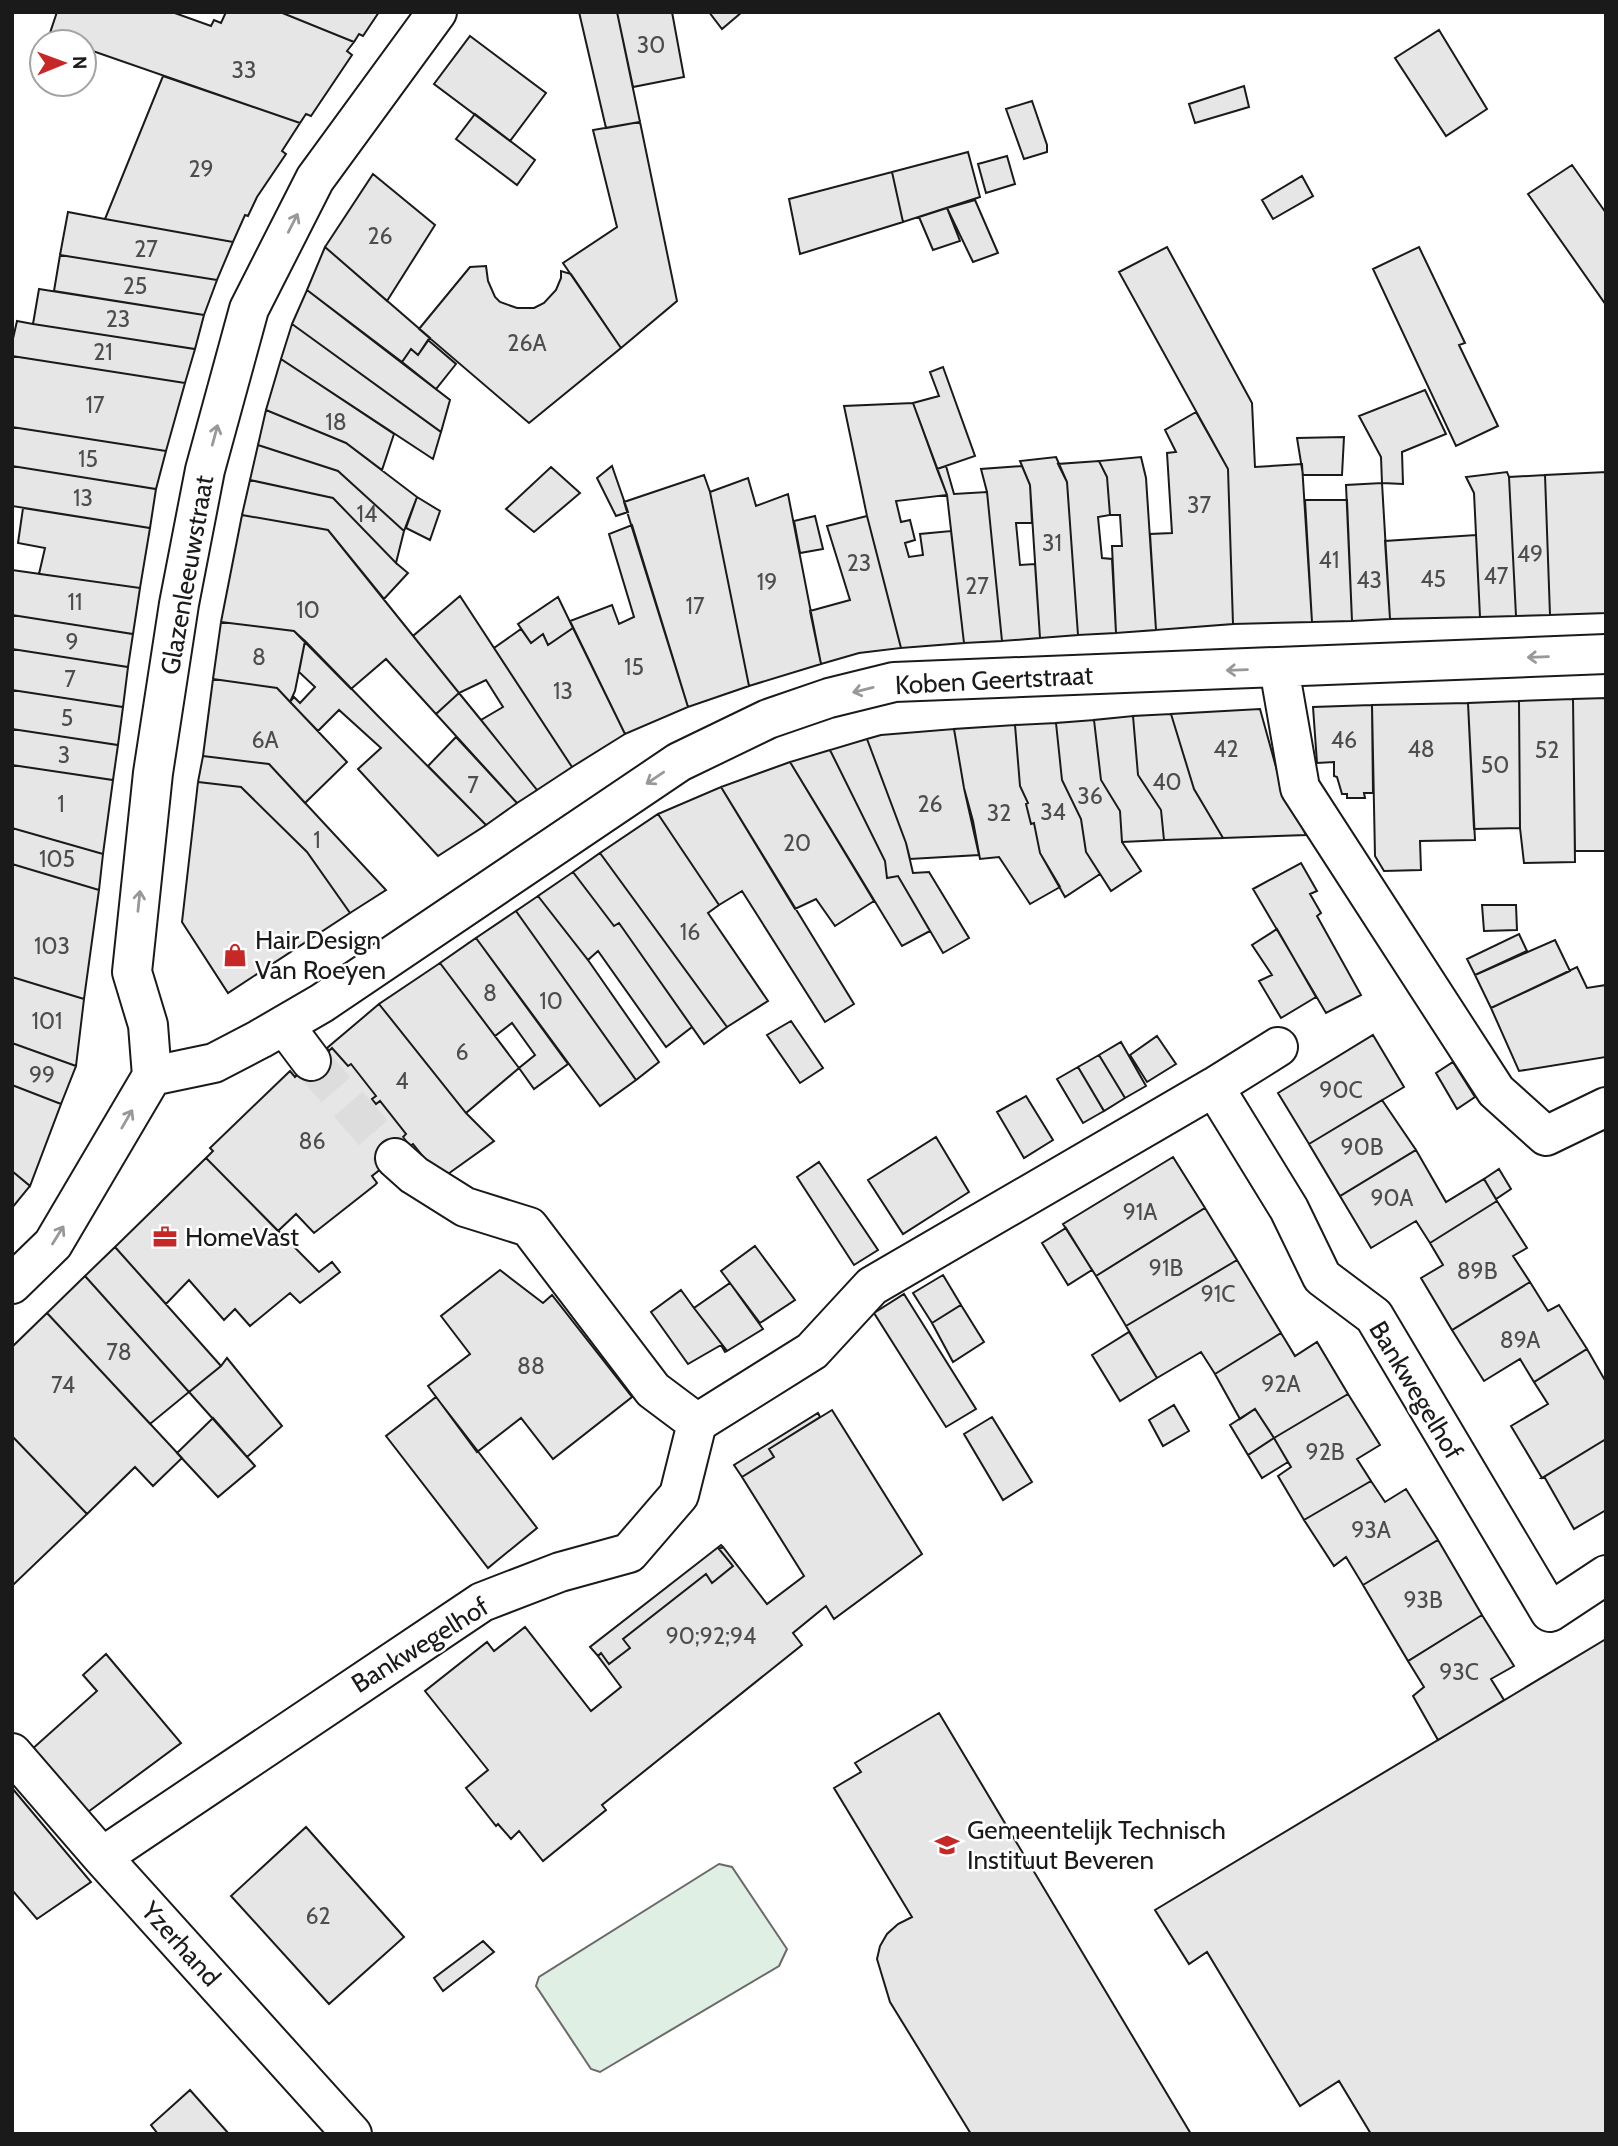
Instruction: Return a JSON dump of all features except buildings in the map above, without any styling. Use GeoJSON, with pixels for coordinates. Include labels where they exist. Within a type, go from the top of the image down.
{"type":"FeatureCollection","features":[{"type":"Feature","properties":{"kind":"street","name":"Glazenleeuwstraat"},"geometry":{"type":"LineString","coordinates":[[152,1076],[148,1025],[132,972],[155,760],[179,604],[212,443],[248,309],[315,179],[437,12]]}},
{"type":"Feature","properties":{"kind":"street","name":"Koben Geertstraat"},"geometry":{"type":"LineString","coordinates":[[152,1076],[214,1063],[284,1025],[322,1003],[679,762],[768,719],[829,698],[894,682],[1606,654]]}},
{"type":"Feature","properties":{"kind":"street"},"geometry":{"type":"LineString","coordinates":[[1279,668],[1300,788],[1496,1091],[1546,1136],[1606,1107]]}},
{"type":"Feature","properties":{"kind":"street"},"geometry":{"type":"LineString","coordinates":[[284,1025],[312,1061]]}},
{"type":"Feature","properties":{"kind":"street"},"geometry":{"type":"LineString","coordinates":[[395,1158],[414,1175],[465,1207],[529,1227],[653,1390],[697,1423],[812,1351],[872,1286],[1278,1047]]}},
{"type":"Feature","properties":{"kind":"street"},"geometry":{"type":"LineString","coordinates":[[12,1284],[53,1244],[152,1076]]}},
{"type":"Feature","properties":{"kind":"street","name":"Bankwegelhof"},"geometry":{"type":"LineString","coordinates":[[1214,1087],[1289,1209],[1322,1277],[1374,1316],[1550,1612],[1606,1575]]}},
{"type":"Feature","properties":{"kind":"street","name":"Bankwegelhof"},"geometry":{"type":"LineString","coordinates":[[102,1857],[482,1602],[560,1572],[629,1553],[679,1495],[697,1423]]}},
{"type":"Feature","properties":{"kind":"street","name":"Yzerhand"},"geometry":{"type":"LineString","coordinates":[[12,1753],[352,2134]]}},
{"type":"Feature","properties":{"kind":"green space"},"geometry":{"type":"Polygon","coordinates":[[[719,1864],[732,1867],[787,1949],[779,1966],[600,2072],[591,2069],[536,1986],[539,1977],[719,1864]]]}},
{"type":"Feature","properties":{"kind":"tunnel"},"geometry":{"type":"LineString","coordinates":[[311,1061],[395,1158]]}},
{"type":"Feature","properties":{"kind":"place","name":"Hair Design Van Roeyen"},"geometry":{"type":"Point","coordinates":[235,955]}},
{"type":"Feature","properties":{"kind":"place","name":"HomeVast"},"geometry":{"type":"Point","coordinates":[165,1237]}},
{"type":"Feature","properties":{"kind":"place","name":"Gemeentelijk Technisch Instituut Beveren"},"geometry":{"type":"Point","coordinates":[947,1845]}}]}
